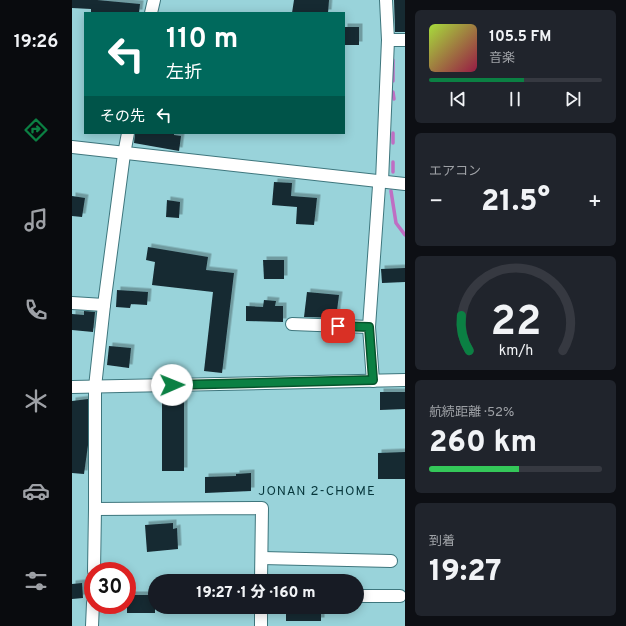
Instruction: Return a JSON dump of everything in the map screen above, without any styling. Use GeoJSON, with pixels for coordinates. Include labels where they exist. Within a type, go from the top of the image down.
{"type":"FeatureCollection","features":[{"type":"Feature","properties":{"kind":"street"},"geometry":{"type":"LineString","coordinates":[[151,12],[154,0]]}},
{"type":"Feature","properties":{"kind":"street"},"geometry":{"type":"LineString","coordinates":[[373,380],[369,327],[378,186],[382,182],[388,40],[386,0]]}},
{"type":"Feature","properties":{"kind":"street"},"geometry":{"type":"LineString","coordinates":[[388,40],[405,40]]}},
{"type":"Feature","properties":{"kind":"street"},"geometry":{"type":"LineString","coordinates":[[94,562],[95,387],[104,305],[128,134]]}},
{"type":"Feature","properties":{"kind":"street"},"geometry":{"type":"LineString","coordinates":[[72,147],[124,154],[405,184]]}},
{"type":"Feature","properties":{"kind":"street"},"geometry":{"type":"LineString","coordinates":[[72,303],[104,305]]}},
{"type":"Feature","properties":{"kind":"street"},"geometry":{"type":"LineString","coordinates":[[292,324],[369,327]]}},
{"type":"Feature","properties":{"kind":"street"},"geometry":{"type":"LineString","coordinates":[[72,387],[405,380]]}},
{"type":"Feature","properties":{"kind":"street"},"geometry":{"type":"LineString","coordinates":[[95,509],[262,508],[261,574]]}},
{"type":"Feature","properties":{"kind":"street"},"geometry":{"type":"LineString","coordinates":[[262,558],[391,560]]}},
{"type":"Feature","properties":{"kind":"street"},"geometry":{"type":"LineString","coordinates":[[364,596],[400,596]]}},
{"type":"Feature","properties":{"kind":"street"},"geometry":{"type":"LineString","coordinates":[[92,614],[92,626]]}},
{"type":"Feature","properties":{"kind":"street"},"geometry":{"type":"LineString","coordinates":[[261,614],[261,626]]}},
{"type":"Feature","properties":{"kind":"building"},"geometry":{"type":"Polygon","coordinates":[[[72,0],[97,0],[140,4],[139,12],[91,12],[91,9],[72,8],[72,0]]]}},
{"type":"Feature","properties":{"kind":"building"},"geometry":{"type":"Polygon","coordinates":[[[294,0],[329,0],[328,12],[292,12],[294,0]]]}},
{"type":"Feature","properties":{"kind":"building"},"geometry":{"type":"Polygon","coordinates":[[[394,0],[405,0],[405,32],[395,32],[394,0]]]}},
{"type":"Feature","properties":{"kind":"building"},"geometry":{"type":"Polygon","coordinates":[[[345,27],[359,27],[359,45],[345,45],[345,27]]]}},
{"type":"Feature","properties":{"kind":"building"},"geometry":{"type":"Polygon","coordinates":[[[135,134],[174,134],[181,136],[179,151],[134,143],[135,134]]]}},
{"type":"Feature","properties":{"kind":"building"},"geometry":{"type":"Polygon","coordinates":[[[274,182],[292,183],[291,196],[317,198],[314,225],[296,224],[297,207],[272,205],[274,182]]]}},
{"type":"Feature","properties":{"kind":"building"},"geometry":{"type":"Polygon","coordinates":[[[72,196],[85,198],[82,217],[72,216],[72,196]]]}},
{"type":"Feature","properties":{"kind":"building"},"geometry":{"type":"Polygon","coordinates":[[[167,200],[180,202],[179,218],[166,217],[167,200]]]}},
{"type":"Feature","properties":{"kind":"building"},"geometry":{"type":"Polygon","coordinates":[[[148,247],[208,257],[206,270],[234,273],[222,373],[204,371],[213,292],[152,285],[155,262],[146,260],[148,247]]]}},
{"type":"Feature","properties":{"kind":"building"},"geometry":{"type":"Polygon","coordinates":[[[263,260],[284,260],[284,279],[264,279],[263,260]]]}},
{"type":"Feature","properties":{"kind":"building"},"geometry":{"type":"Polygon","coordinates":[[[405,268],[405,282],[382,283],[381,269],[405,268]]]}},
{"type":"Feature","properties":{"kind":"building"},"geometry":{"type":"Polygon","coordinates":[[[117,290],[148,292],[147,305],[131,304],[130,308],[116,307],[117,290]]]}},
{"type":"Feature","properties":{"kind":"building"},"geometry":{"type":"Polygon","coordinates":[[[307,292],[339,295],[336,318],[304,317],[307,292]]]}},
{"type":"Feature","properties":{"kind":"building"},"geometry":{"type":"Polygon","coordinates":[[[264,300],[276,301],[275,306],[283,306],[283,322],[246,321],[246,306],[263,307],[264,300]]]}},
{"type":"Feature","properties":{"kind":"building"},"geometry":{"type":"Polygon","coordinates":[[[84,311],[95,312],[93,332],[72,330],[72,314],[84,315],[84,311]]]}},
{"type":"Feature","properties":{"kind":"building"},"geometry":{"type":"Polygon","coordinates":[[[109,346],[131,348],[129,368],[107,365],[109,346]]]}},
{"type":"Feature","properties":{"kind":"building"},"geometry":{"type":"Polygon","coordinates":[[[380,392],[405,392],[405,409],[380,410],[380,392]]]}},
{"type":"Feature","properties":{"kind":"building"},"geometry":{"type":"Polygon","coordinates":[[[162,398],[184,398],[184,471],[162,471],[162,398]]]}},
{"type":"Feature","properties":{"kind":"building"},"geometry":{"type":"Polygon","coordinates":[[[88,399],[88,445],[84,474],[72,473],[72,401],[88,399]]]}},
{"type":"Feature","properties":{"kind":"building"},"geometry":{"type":"Polygon","coordinates":[[[405,452],[405,479],[378,479],[378,453],[405,452]]]}},
{"type":"Feature","properties":{"kind":"building"},"geometry":{"type":"Polygon","coordinates":[[[251,473],[251,491],[205,493],[205,477],[236,476],[236,474],[251,473]]]}},
{"type":"Feature","properties":{"kind":"building"},"geometry":{"type":"Polygon","coordinates":[[[173,523],[173,529],[177,528],[178,549],[147,552],[145,525],[173,523]]]}},
{"type":"Feature","properties":{"kind":"building"},"geometry":{"type":"Polygon","coordinates":[[[82,583],[83,598],[72,599],[72,584],[82,583]]]}},
{"type":"Feature","properties":{"kind":"building"},"geometry":{"type":"Polygon","coordinates":[[[136,595],[148,595],[148,613],[136,613],[136,595]]]}},
{"type":"Feature","properties":{"kind":"building"},"geometry":{"type":"Polygon","coordinates":[[[286,614],[321,614],[321,621],[286,621],[286,614]]]}},
{"type":"Feature","properties":{"kind":"waterway"},"geometry":{"type":"LineString","coordinates":[[393,60],[393,81]]}},
{"type":"Feature","properties":{"kind":"waterway"},"geometry":{"type":"LineString","coordinates":[[393,92],[394,99]]}},
{"type":"Feature","properties":{"kind":"waterway"},"geometry":{"type":"LineString","coordinates":[[393,133],[393,143]]}},
{"type":"Feature","properties":{"kind":"waterway"},"geometry":{"type":"LineString","coordinates":[[393,162],[393,172]]}},
{"type":"Feature","properties":{"kind":"waterway"},"geometry":{"type":"LineString","coordinates":[[391,191],[396,223],[405,235]]}},
{"type":"Feature","properties":{"kind":"district","name":"JONAN 2-CHOME"},"geometry":{"type":"Point","coordinates":[317,492]}},
{"type":"Feature","properties":{"kind":"route"},"geometry":{"type":"LineString","coordinates":[[172,385],[373,380],[369,327],[338,326]]}}]}
